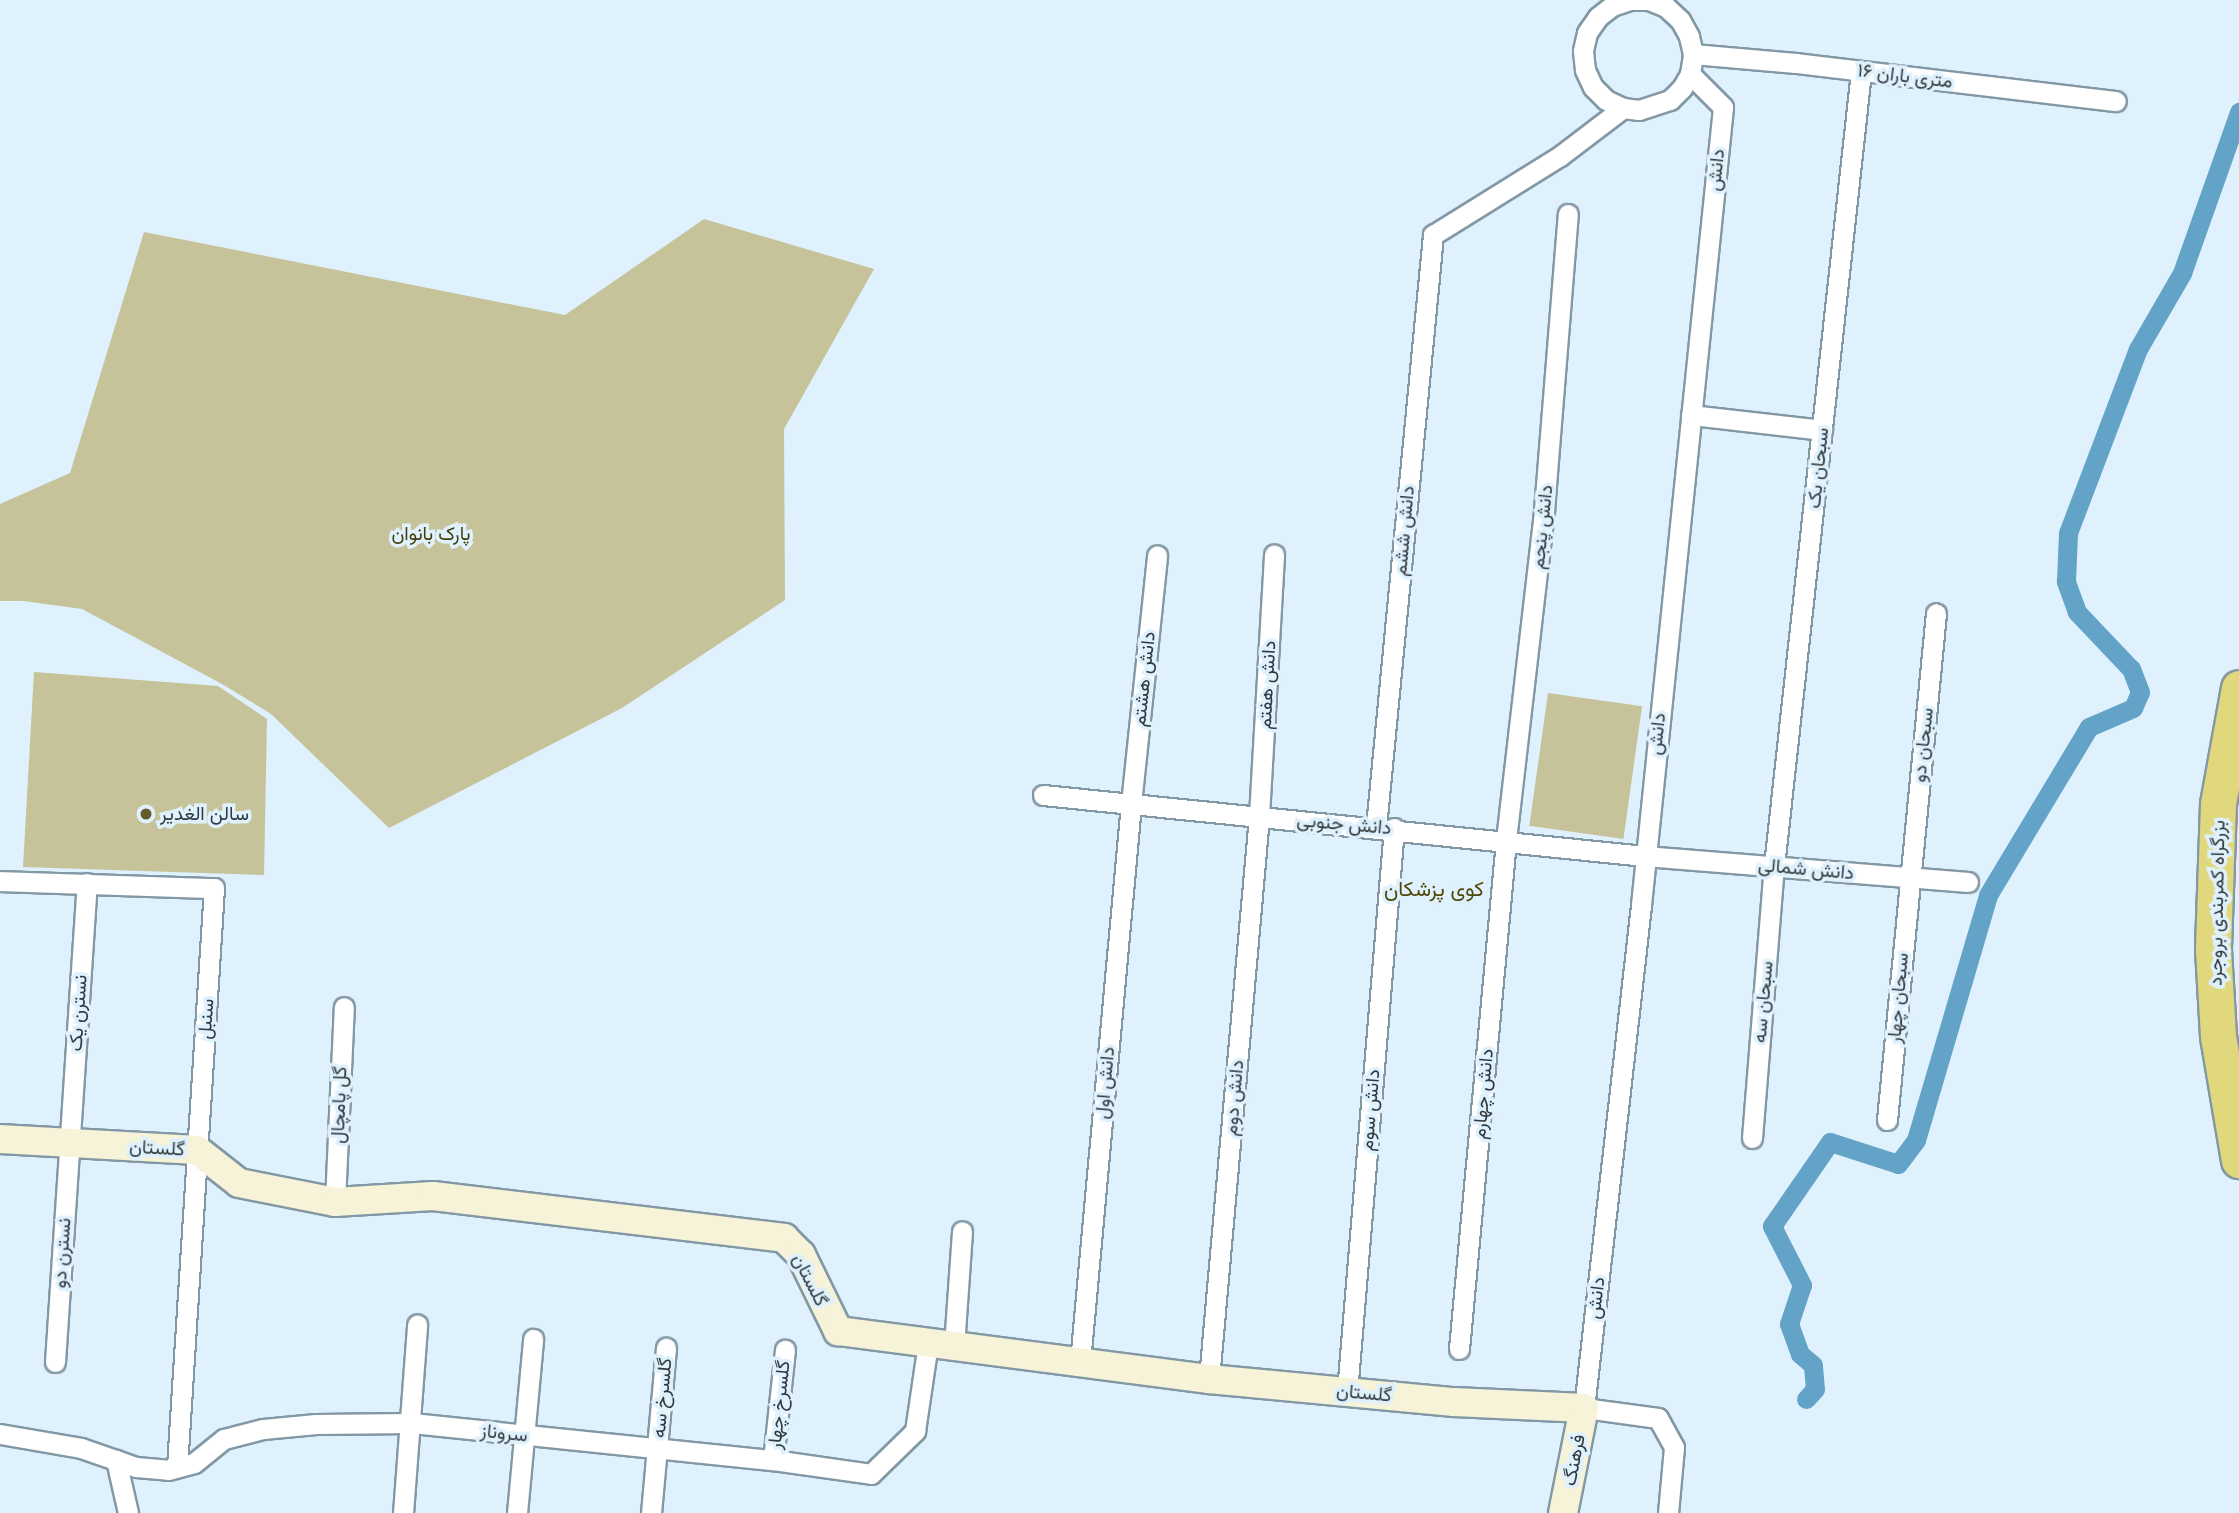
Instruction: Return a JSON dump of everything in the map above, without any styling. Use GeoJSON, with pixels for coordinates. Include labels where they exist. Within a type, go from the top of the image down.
{"type":"FeatureCollection","features":[{"type":"Feature","properties":{"kind":"highway","name":"بزرگراه کمربندی بروجرد"},"geometry":{"type":"LineString","coordinates":[[2239,688],[2218,804],[2213,949],[2218,1036],[2239,1160]]}},
{"type":"Feature","properties":{"kind":"street"},"geometry":{"type":"LineString","coordinates":[[1630,0],[1649,0],[1666,7],[1680,19],[1689,36],[1691,64],[1670,100],[1639,110],[1623,108],[1606,100],[1593,87],[1585,70],[1583,51],[1587,33],[1598,17],[1612,6],[1630,0]]}},
{"type":"Feature","properties":{"kind":"street","name":"۱۶ متری باران"},"geometry":{"type":"LineString","coordinates":[[1691,64],[1861,71],[2116,101]]}},
{"type":"Feature","properties":{"kind":"street","name":"دانش"},"geometry":{"type":"LineString","coordinates":[[1584,1408],[1723,107],[1691,64]]}},
{"type":"Feature","properties":{"kind":"street","name":"سبحان یک"},"geometry":{"type":"LineString","coordinates":[[1774,866],[1861,71]]}},
{"type":"Feature","properties":{"kind":"street","name":"دانش ششم"},"geometry":{"type":"LineString","coordinates":[[1385,827],[1433,236],[1559,156],[1623,108]]}},
{"type":"Feature","properties":{"kind":"street","name":"دانش پنجم"},"geometry":{"type":"LineString","coordinates":[[1506,840],[1544,510],[1568,214]]}},
{"type":"Feature","properties":{"kind":"street"},"geometry":{"type":"LineString","coordinates":[[1691,415],[1822,430]]}},
{"type":"Feature","properties":{"kind":"street","name":"دانش هفتم"},"geometry":{"type":"LineString","coordinates":[[1259,816],[1275,554]]}},
{"type":"Feature","properties":{"kind":"street","name":"دانش هشتم"},"geometry":{"type":"LineString","coordinates":[[1131,804],[1157,555]]}},
{"type":"Feature","properties":{"kind":"street","name":"سبحان دو"},"geometry":{"type":"LineString","coordinates":[[1910,877],[1936,613]]}},
{"type":"Feature","properties":{"kind":"street","name":"دانش جنوبی"},"geometry":{"type":"LineString","coordinates":[[1043,795],[1385,827],[1645,856]]}},
{"type":"Feature","properties":{"kind":"street","name":"دانش اول"},"geometry":{"type":"LineString","coordinates":[[1080,1362],[1131,804]]}},
{"type":"Feature","properties":{"kind":"street","name":"دانش دوم"},"geometry":{"type":"LineString","coordinates":[[1209,1379],[1259,816]]}},
{"type":"Feature","properties":{"kind":"street","name":"دانش سوم"},"geometry":{"type":"LineString","coordinates":[[1347,1392],[1385,827]]}},
{"type":"Feature","properties":{"kind":"street","name":"دانش چهارم"},"geometry":{"type":"LineString","coordinates":[[1459,1349],[1506,840]]}},
{"type":"Feature","properties":{"kind":"street","name":"دانش شمالی"},"geometry":{"type":"LineString","coordinates":[[1645,856],[1968,882]]}},
{"type":"Feature","properties":{"kind":"street","name":"سبحان سه"},"geometry":{"type":"LineString","coordinates":[[1752,1139],[1774,866]]}},
{"type":"Feature","properties":{"kind":"street","name":"سبحان چهار"},"geometry":{"type":"LineString","coordinates":[[1887,1120],[1910,877]]}},
{"type":"Feature","properties":{"kind":"street"},"geometry":{"type":"LineString","coordinates":[[0,881],[88,883]]}},
{"type":"Feature","properties":{"kind":"street","name":"سنبل"},"geometry":{"type":"LineString","coordinates":[[88,883],[214,888],[177,1467]]}},
{"type":"Feature","properties":{"kind":"street","name":"نسترن یک"},"geometry":{"type":"LineString","coordinates":[[69,1143],[88,883]]}},
{"type":"Feature","properties":{"kind":"street","name":"گل پامچال"},"geometry":{"type":"LineString","coordinates":[[335,1202],[344,1007]]}},
{"type":"Feature","properties":{"kind":"street","name":"گلستان"},"geometry":{"type":"LineString","coordinates":[[0,1139],[198,1150],[239,1183],[335,1202],[433,1196],[784,1238],[801,1255],[838,1331],[1209,1379],[1454,1402],[1584,1408]]}},
{"type":"Feature","properties":{"kind":"street","name":"نسترن دو"},"geometry":{"type":"LineString","coordinates":[[55,1363],[69,1143]]}},
{"type":"Feature","properties":{"kind":"street"},"geometry":{"type":"LineString","coordinates":[[941,1344],[962,1231]]}},
{"type":"Feature","properties":{"kind":"street"},"geometry":{"type":"LineString","coordinates":[[403,1513],[412,1423],[416,1325]]}},
{"type":"Feature","properties":{"kind":"street"},"geometry":{"type":"LineString","coordinates":[[517,1513],[533,1339]]}},
{"type":"Feature","properties":{"kind":"street","name":"سروناز"},"geometry":{"type":"LineString","coordinates":[[0,1434],[81,1448],[136,1467],[177,1467],[194,1463],[224,1439],[262,1429],[316,1424],[412,1423],[773,1460],[872,1474],[915,1431],[941,1344]]}},
{"type":"Feature","properties":{"kind":"street","name":"گلسرخ سه"},"geometry":{"type":"LineString","coordinates":[[651,1513],[666,1348]]}},
{"type":"Feature","properties":{"kind":"street","name":"گلسرخ چهار"},"geometry":{"type":"LineString","coordinates":[[773,1460],[785,1350]]}},
{"type":"Feature","properties":{"kind":"street"},"geometry":{"type":"LineString","coordinates":[[1584,1408],[1658,1418],[1674,1447],[1668,1513]]}},
{"type":"Feature","properties":{"kind":"street","name":"فرهنگ"},"geometry":{"type":"LineString","coordinates":[[1563,1513],[1584,1408]]}},
{"type":"Feature","properties":{"kind":"street"},"geometry":{"type":"LineString","coordinates":[[116,1460],[128,1513]]}},
{"type":"Feature","properties":{"kind":"green space","name":"پارک بانوان"},"geometry":{"type":"Polygon","coordinates":[[[704,219],[874,269],[784,429],[785,600],[622,708],[389,828],[271,714],[222,684],[82,609],[23,601],[0,601],[0,504],[70,473],[144,232],[565,315],[704,219]]]}},
{"type":"Feature","properties":{"kind":"green space","name":"سالن الغدیر"},"geometry":{"type":"Polygon","coordinates":[[[34,672],[218,686],[267,719],[264,875],[23,867],[34,672]]]}},
{"type":"Feature","properties":{"kind":"green space"},"geometry":{"type":"Polygon","coordinates":[[[1548,693],[1642,706],[1623,839],[1529,826],[1548,693]]]}},
{"type":"Feature","properties":{"kind":"waterway"},"geometry":{"type":"LineString","coordinates":[[1806,1399],[1815,1389],[1813,1365],[1800,1354],[1789,1324],[1802,1285],[1772,1226],[1830,1142],[1898,1164],[1916,1140],[1988,895],[2089,727],[2133,708],[2140,692],[2131,669],[2077,612],[2066,581],[2068,533],[2138,349],[2182,273],[2239,112]]}},
{"type":"Feature","properties":{"kind":"place","name":"سالن الغدیر"},"geometry":{"type":"Point","coordinates":[146,814]}},
{"type":"Feature","properties":{"kind":"district","name":"کوی پزشکان"},"geometry":{"type":"Point","coordinates":[1434,889]}}]}
